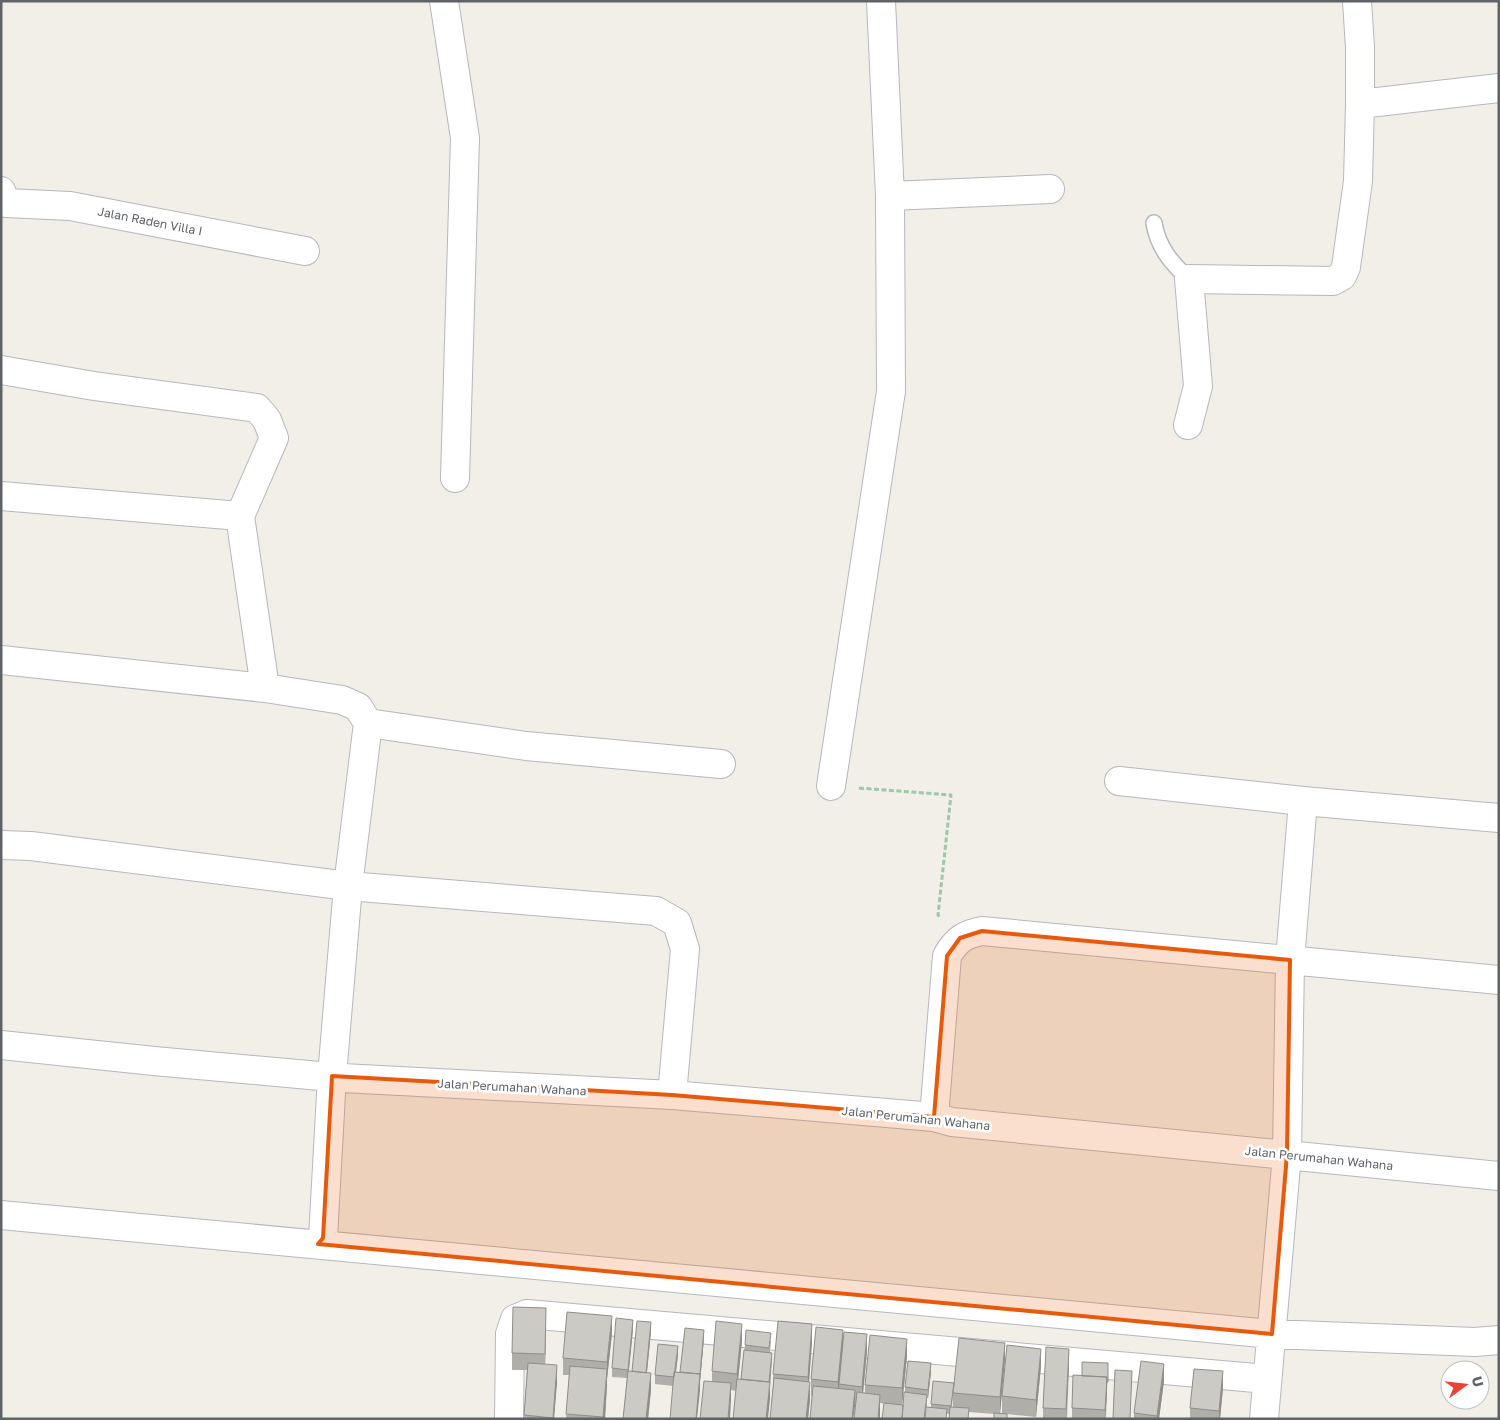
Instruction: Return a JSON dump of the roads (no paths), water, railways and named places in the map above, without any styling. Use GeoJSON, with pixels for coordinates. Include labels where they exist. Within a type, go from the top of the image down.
{"type":"FeatureCollection","features":[{"type":"Feature","properties":{"kind":"street"},"geometry":{"type":"LineString","coordinates":[[444,1],[465,138],[455,478]]}},
{"type":"Feature","properties":{"kind":"street"},"geometry":{"type":"LineString","coordinates":[[831,786],[891,391],[890,196],[881,1]]}},
{"type":"Feature","properties":{"kind":"street"},"geometry":{"type":"LineString","coordinates":[[1188,425],[1198,386],[1188,279],[1333,281],[1342,276],[1346,267],[1358,180],[1360,48],[1358,1]]}},
{"type":"Feature","properties":{"kind":"street"},"geometry":{"type":"LineString","coordinates":[[1360,104],[1499,88]]}},
{"type":"Feature","properties":{"kind":"street"},"geometry":{"type":"LineString","coordinates":[[890,196],[1050,189]]}},
{"type":"Feature","properties":{"kind":"street","name":"Jalan Raden Villa I"},"geometry":{"type":"LineString","coordinates":[[1,191],[6,203],[70,206],[305,251]]}},
{"type":"Feature","properties":{"kind":"street"},"geometry":{"type":"LineString","coordinates":[[1,370],[94,386],[257,408],[267,420],[274,438],[240,516],[265,688]]}},
{"type":"Feature","properties":{"kind":"street"},"geometry":{"type":"LineString","coordinates":[[1,496],[240,516]]}},
{"type":"Feature","properties":{"kind":"street"},"geometry":{"type":"LineString","coordinates":[[1,660],[265,688],[342,700],[358,708],[368,723],[348,886],[332,1076],[323,1238],[318,1244]]}},
{"type":"Feature","properties":{"kind":"street"},"geometry":{"type":"LineString","coordinates":[[368,723],[526,746],[721,764]]}},
{"type":"Feature","properties":{"kind":"street"},"geometry":{"type":"LineString","coordinates":[[1120,782],[1303,801],[1499,818]]}},
{"type":"Feature","properties":{"kind":"street"},"geometry":{"type":"LineString","coordinates":[[1264,1419],[1287,1154],[1290,960],[1303,801]]}},
{"type":"Feature","properties":{"kind":"street"},"geometry":{"type":"LineString","coordinates":[[1,845],[30,846],[348,886],[656,911],[677,923],[685,949],[672,1095]]}},
{"type":"Feature","properties":{"kind":"street"},"geometry":{"type":"LineString","coordinates":[[934,1117],[947,956],[952,946],[960,938],[970,933],[982,931],[1499,980]]}},
{"type":"Feature","properties":{"kind":"street","name":"Jalan Perumahan Wahana"},"geometry":{"type":"LineString","coordinates":[[1,1045],[154,1061],[332,1076],[672,1095],[934,1117],[952,1122],[1499,1176]]}},
{"type":"Feature","properties":{"kind":"street"},"geometry":{"type":"LineString","coordinates":[[1,1215],[1272,1334],[1475,1342],[1499,1340]]}},
{"type":"Feature","properties":{"kind":"street"},"geometry":{"type":"LineString","coordinates":[[509,1419],[510,1334],[515,1319],[527,1314],[1267,1379]]}},
{"type":"Feature","properties":{"kind":"lane"},"geometry":{"type":"LineString","coordinates":[[1154,223],[1156,236],[1163,250],[1174,266],[1188,279]]}}]}
